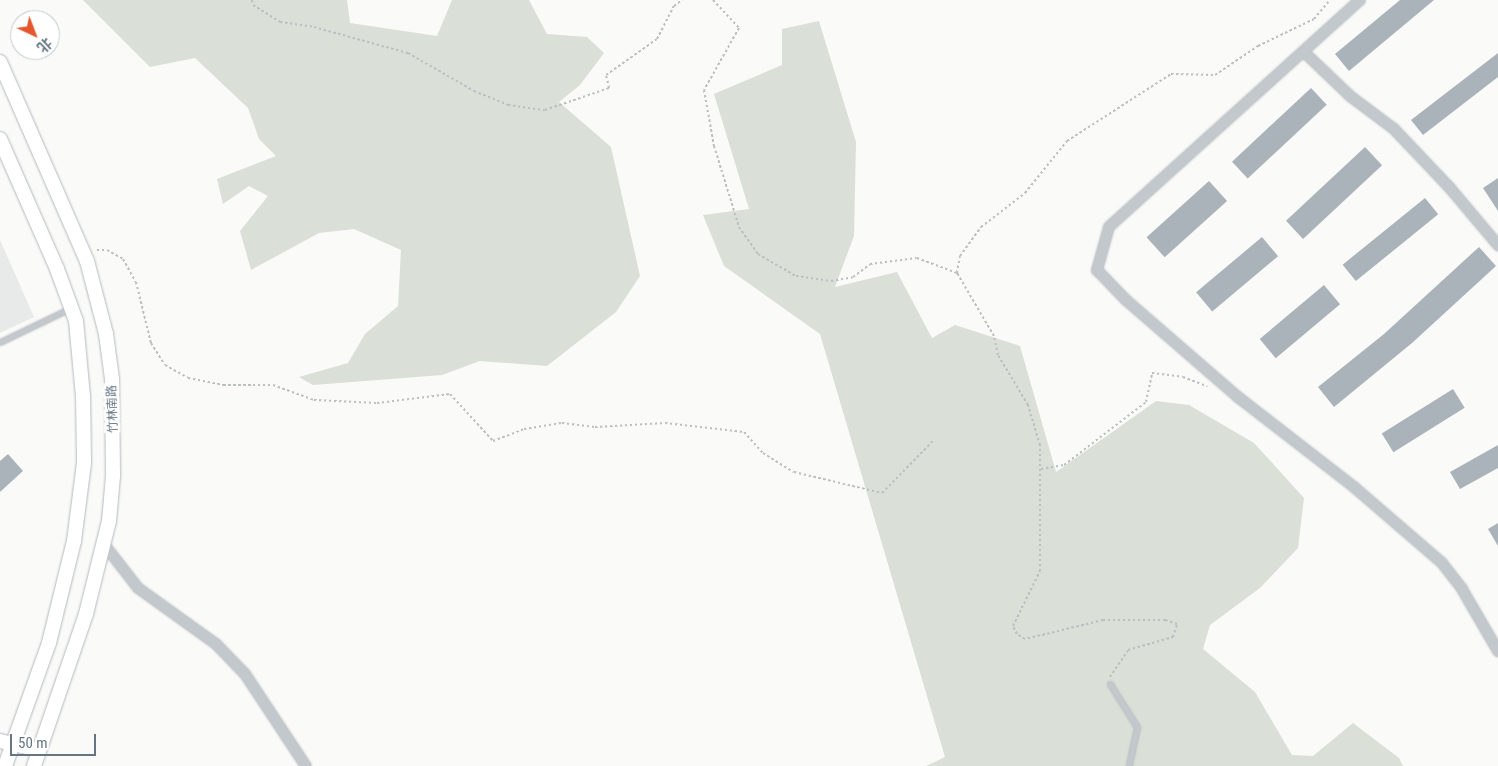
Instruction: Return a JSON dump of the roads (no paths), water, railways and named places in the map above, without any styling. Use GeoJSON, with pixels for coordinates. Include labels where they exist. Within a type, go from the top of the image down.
{"type":"FeatureCollection","features":[{"type":"Feature","properties":{"kind":"street"},"geometry":{"type":"LineString","coordinates":[[1360,0],[1109,227],[1097,270],[1126,300],[1231,391],[1354,486],[1442,563],[1462,588],[1498,651]]}},
{"type":"Feature","properties":{"kind":"street"},"geometry":{"type":"LineString","coordinates":[[1304,52],[1350,96],[1394,129],[1450,188],[1498,245]]}},
{"type":"Feature","properties":{"kind":"street","name":"竹林南路"},"geometry":{"type":"LineString","coordinates":[[0,62],[82,249],[98,294],[112,379],[113,476],[103,544],[86,614],[34,766]]}},
{"type":"Feature","properties":{"kind":"street"},"geometry":{"type":"LineString","coordinates":[[0,139],[71,307],[82,361],[84,463],[74,541],[49,644],[7,743],[5,766]]}},
{"type":"Feature","properties":{"kind":"street"},"geometry":{"type":"LineString","coordinates":[[103,544],[138,588],[216,644],[245,674],[306,766]]}},
{"type":"Feature","properties":{"kind":"street"},"geometry":{"type":"LineString","coordinates":[[7,743],[39,750]]}},
{"type":"Feature","properties":{"kind":"lane"},"geometry":{"type":"LineString","coordinates":[[0,342],[71,307]]}},
{"type":"Feature","properties":{"kind":"lane"},"geometry":{"type":"LineString","coordinates":[[1110,684],[1137,727],[1129,766]]}}]}
